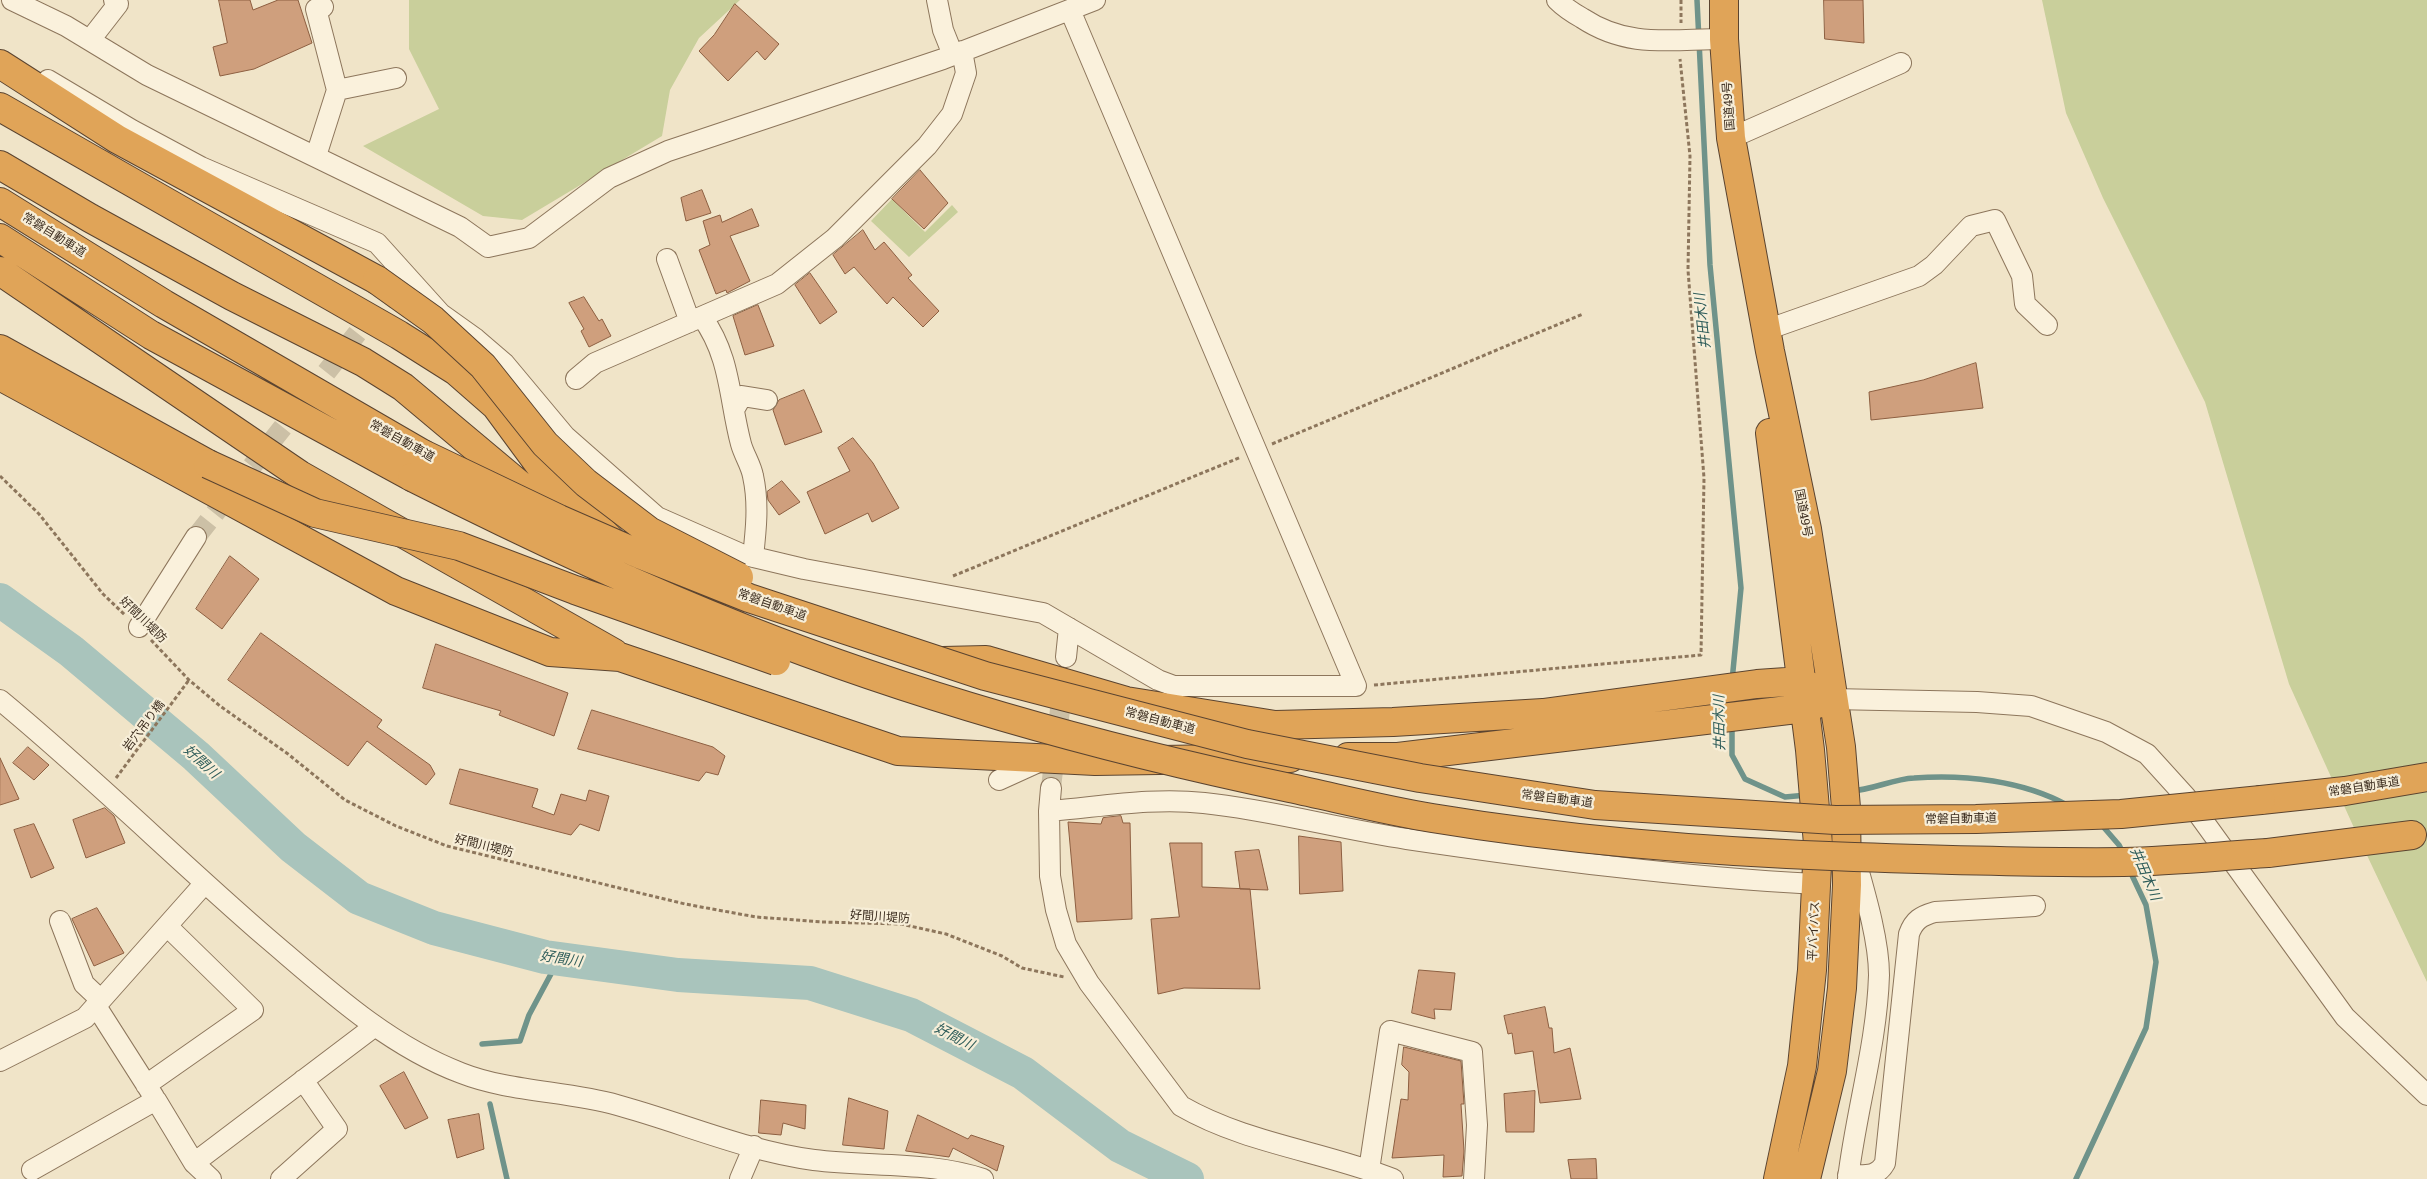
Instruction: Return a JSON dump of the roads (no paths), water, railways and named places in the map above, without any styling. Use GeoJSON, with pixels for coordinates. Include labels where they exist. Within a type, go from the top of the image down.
{"type":"FeatureCollection","features":[{"type":"Feature","properties":{"kind":"highway","name":"国道49号"},"geometry":{"type":"LineString","coordinates":[[1724,0],[1717,39],[1731,138],[1766,330],[1807,530],[1832,698]]}},
{"type":"Feature","properties":{"kind":"highway"},"geometry":{"type":"LineString","coordinates":[[0,64],[117,139],[393,279],[433,320],[483,366],[545,444],[586,483],[649,530],[749,583],[889,644]]}},
{"type":"Feature","properties":{"kind":"highway"},"geometry":{"type":"LineString","coordinates":[[0,107],[399,335],[456,371],[496,406],[549,478],[629,558]]}},
{"type":"Feature","properties":{"kind":"highway"},"geometry":{"type":"LineString","coordinates":[[0,165],[90,218],[232,296],[363,362],[403,387],[588,543],[629,558],[764,616],[904,662],[986,660],[1126,701],[1274,725],[1393,722],[1543,712],[1697,694],[1757,684],[1801,681],[1832,698]]}},
{"type":"Feature","properties":{"kind":"highway","name":"常磐自動車道"},"geometry":{"type":"LineString","coordinates":[[0,202],[418,465],[575,557],[745,629],[842,665],[1001,717],[1094,744],[1207,771],[1431,818],[1595,839],[1754,853],[1979,861],[2129,862],[2268,853],[2412,835]]}},
{"type":"Feature","properties":{"kind":"highway","name":"常磐自動車道"},"geometry":{"type":"LineString","coordinates":[[0,238],[151,334],[418,465],[497,491],[639,554],[749,598],[986,676],[1247,744],[1420,778],[1595,804],[1835,820],[1976,819],[2121,814],[2345,791],[2427,776]]}},
{"type":"Feature","properties":{"kind":"highway"},"geometry":{"type":"LineString","coordinates":[[0,271],[300,475],[620,657],[898,751],[1095,761],[1398,757],[1805,708],[1832,698]]}},
{"type":"Feature","properties":{"kind":"highway","name":"国道49号"},"geometry":{"type":"LineString","coordinates":[[1766,330],[1770,436],[1801,681]]}},
{"type":"Feature","properties":{"kind":"highway"},"geometry":{"type":"LineString","coordinates":[[0,349],[208,464],[315,514],[460,546],[575,590],[778,661],[1001,717]]}},
{"type":"Feature","properties":{"kind":"highway"},"geometry":{"type":"LineString","coordinates":[[0,376],[396,591],[550,652],[620,657]]}},
{"type":"Feature","properties":{"kind":"highway","name":"平バイパス"},"geometry":{"type":"LineString","coordinates":[[1778,1179],[1802,1066],[1812,970],[1818,844],[1810,750],[1801,681]]}},
{"type":"Feature","properties":{"kind":"highway"},"geometry":{"type":"LineString","coordinates":[[1806,1179],[1832,1071],[1842,988],[1846,922],[1846,820],[1841,747],[1832,698]]}},
{"type":"Feature","properties":{"kind":"street"},"geometry":{"type":"LineString","coordinates":[[12,0],[90,40],[147,74],[460,227],[488,246],[529,238],[610,178],[668,151],[958,53],[1095,0]]}},
{"type":"Feature","properties":{"kind":"street"},"geometry":{"type":"LineString","coordinates":[[90,40],[118,4],[114,0]]}},
{"type":"Feature","properties":{"kind":"street"},"geometry":{"type":"LineString","coordinates":[[576,379],[595,362],[777,284],[835,238],[926,146],[952,114],[966,73],[958,53],[943,30],[937,0]]}},
{"type":"Feature","properties":{"kind":"street"},"geometry":{"type":"LineString","coordinates":[[1557,0],[1594,26],[1620,37],[1650,41],[1717,39]]}},
{"type":"Feature","properties":{"kind":"street"},"geometry":{"type":"LineString","coordinates":[[316,156],[337,90],[316,9],[323,7]]}},
{"type":"Feature","properties":{"kind":"street"},"geometry":{"type":"LineString","coordinates":[[0,50],[132,130],[201,167],[310,212],[377,243],[393,279],[476,338],[504,363],[565,436],[657,517],[741,554],[804,569],[1043,613],[1158,680],[1174,686],[1356,686],[1070,10]]}},
{"type":"Feature","properties":{"kind":"street"},"geometry":{"type":"LineString","coordinates":[[1731,138],[1901,63]]}},
{"type":"Feature","properties":{"kind":"street"},"geometry":{"type":"LineString","coordinates":[[337,90],[396,78]]}},
{"type":"Feature","properties":{"kind":"street"},"geometry":{"type":"LineString","coordinates":[[1766,330],[1919,276],[1934,265],[1971,226],[1995,220],[2022,276],[2025,304],[2047,325]]}},
{"type":"Feature","properties":{"kind":"street"},"geometry":{"type":"LineString","coordinates":[[668,259],[696,320],[715,335],[726,368],[741,444],[753,476],[758,517],[753,556]]}},
{"type":"Feature","properties":{"kind":"street"},"geometry":{"type":"LineString","coordinates":[[735,408],[742,396],[767,400]]}},
{"type":"Feature","properties":{"kind":"street"},"geometry":{"type":"LineString","coordinates":[[139,627],[196,537]]}},
{"type":"Feature","properties":{"kind":"street"},"geometry":{"type":"LineString","coordinates":[[1066,657],[1069,628]]}},
{"type":"Feature","properties":{"kind":"street"},"geometry":{"type":"LineString","coordinates":[[1832,698],[1977,702],[2030,706],[2106,732],[2147,754],[2186,797],[2345,1017],[2427,1095]]}},
{"type":"Feature","properties":{"kind":"street"},"geometry":{"type":"LineString","coordinates":[[0,700],[70,759],[205,883],[322,986],[374,1026],[405,1046],[462,1074],[616,1104],[715,1137],[812,1160],[930,1169],[983,1179]]}},
{"type":"Feature","properties":{"kind":"street"},"geometry":{"type":"LineString","coordinates":[[999,780],[1045,759]]}},
{"type":"Feature","properties":{"kind":"street"},"geometry":{"type":"LineString","coordinates":[[1051,788],[1049,811],[1050,876],[1056,910],[1066,944],[1089,983],[1181,1106],[1201,1118],[1240,1133],[1369,1170],[1393,1179]]}},
{"type":"Feature","properties":{"kind":"street"},"geometry":{"type":"LineString","coordinates":[[1049,811],[1149,802],[1202,802],[1286,815],[1394,837],[1551,860],[1646,872],[1816,884]]}},
{"type":"Feature","properties":{"kind":"street"},"geometry":{"type":"LineString","coordinates":[[1846,820],[1869,913],[1879,973],[1875,1014],[1848,1177],[1872,1175],[1880,1171],[1885,1163],[1909,934],[1913,923],[1922,916],[1935,912],[2035,906]]}},
{"type":"Feature","properties":{"kind":"street"},"geometry":{"type":"LineString","coordinates":[[0,1061],[85,1018],[205,883]]}},
{"type":"Feature","properties":{"kind":"street"},"geometry":{"type":"LineString","coordinates":[[60,921],[84,984],[98,1003],[194,1163],[212,1179]]}},
{"type":"Feature","properties":{"kind":"street"},"geometry":{"type":"LineString","coordinates":[[32,1170],[151,1093],[253,1010],[167,926]]}},
{"type":"Feature","properties":{"kind":"street"},"geometry":{"type":"LineString","coordinates":[[194,1163],[374,1026]]}},
{"type":"Feature","properties":{"kind":"street"},"geometry":{"type":"LineString","coordinates":[[1369,1170],[1390,1031],[1472,1052],[1477,1125],[1474,1179]]}},
{"type":"Feature","properties":{"kind":"street"},"geometry":{"type":"LineString","coordinates":[[282,1179],[337,1129],[303,1080]]}},
{"type":"Feature","properties":{"kind":"street"},"geometry":{"type":"LineString","coordinates":[[740,1179],[754,1146]]}},
{"type":"Feature","properties":{"kind":"waterway","name":"井田木川"},"geometry":{"type":"LineString","coordinates":[[1697,0],[1710,265],[1741,588],[1732,681]]}},
{"type":"Feature","properties":{"kind":"waterway","name":"好間川"},"geometry":{"type":"LineString","coordinates":[[0,600],[71,651],[196,756],[293,847],[359,898],[434,928],[545,957],[678,975],[810,983],[911,1015],[1023,1073],[1120,1146],[1187,1179]]}},
{"type":"Feature","properties":{"kind":"waterway","name":"井田木川"},"geometry":{"type":"LineString","coordinates":[[1732,725],[1732,755],[1745,779],[1785,797],[1807,795]]}},
{"type":"Feature","properties":{"kind":"waterway","name":"井田木川"},"geometry":{"type":"LineString","coordinates":[[1851,791],[1906,779],[1933,777],[1973,778],[2032,790],[2067,805]]}},
{"type":"Feature","properties":{"kind":"waterway","name":"井田木川"},"geometry":{"type":"LineString","coordinates":[[2100,823],[2119,845],[2123,853]]}},
{"type":"Feature","properties":{"kind":"waterway","name":"井田木川"},"geometry":{"type":"LineString","coordinates":[[2076,1179],[2146,1028],[2156,962],[2146,905],[2129,869]]}},
{"type":"Feature","properties":{"kind":"waterway"},"geometry":{"type":"LineString","coordinates":[[482,1044],[520,1041],[529,1015],[559,959]]}},
{"type":"Feature","properties":{"kind":"waterway"},"geometry":{"type":"LineString","coordinates":[[490,1104],[507,1179]]}},
{"type":"Feature","properties":{"kind":"tunnel"},"geometry":{"type":"LineString","coordinates":[[196,537],[397,283]]}},
{"type":"Feature","properties":{"kind":"tunnel"},"geometry":{"type":"LineString","coordinates":[[1051,788],[1063,683]]}}]}
